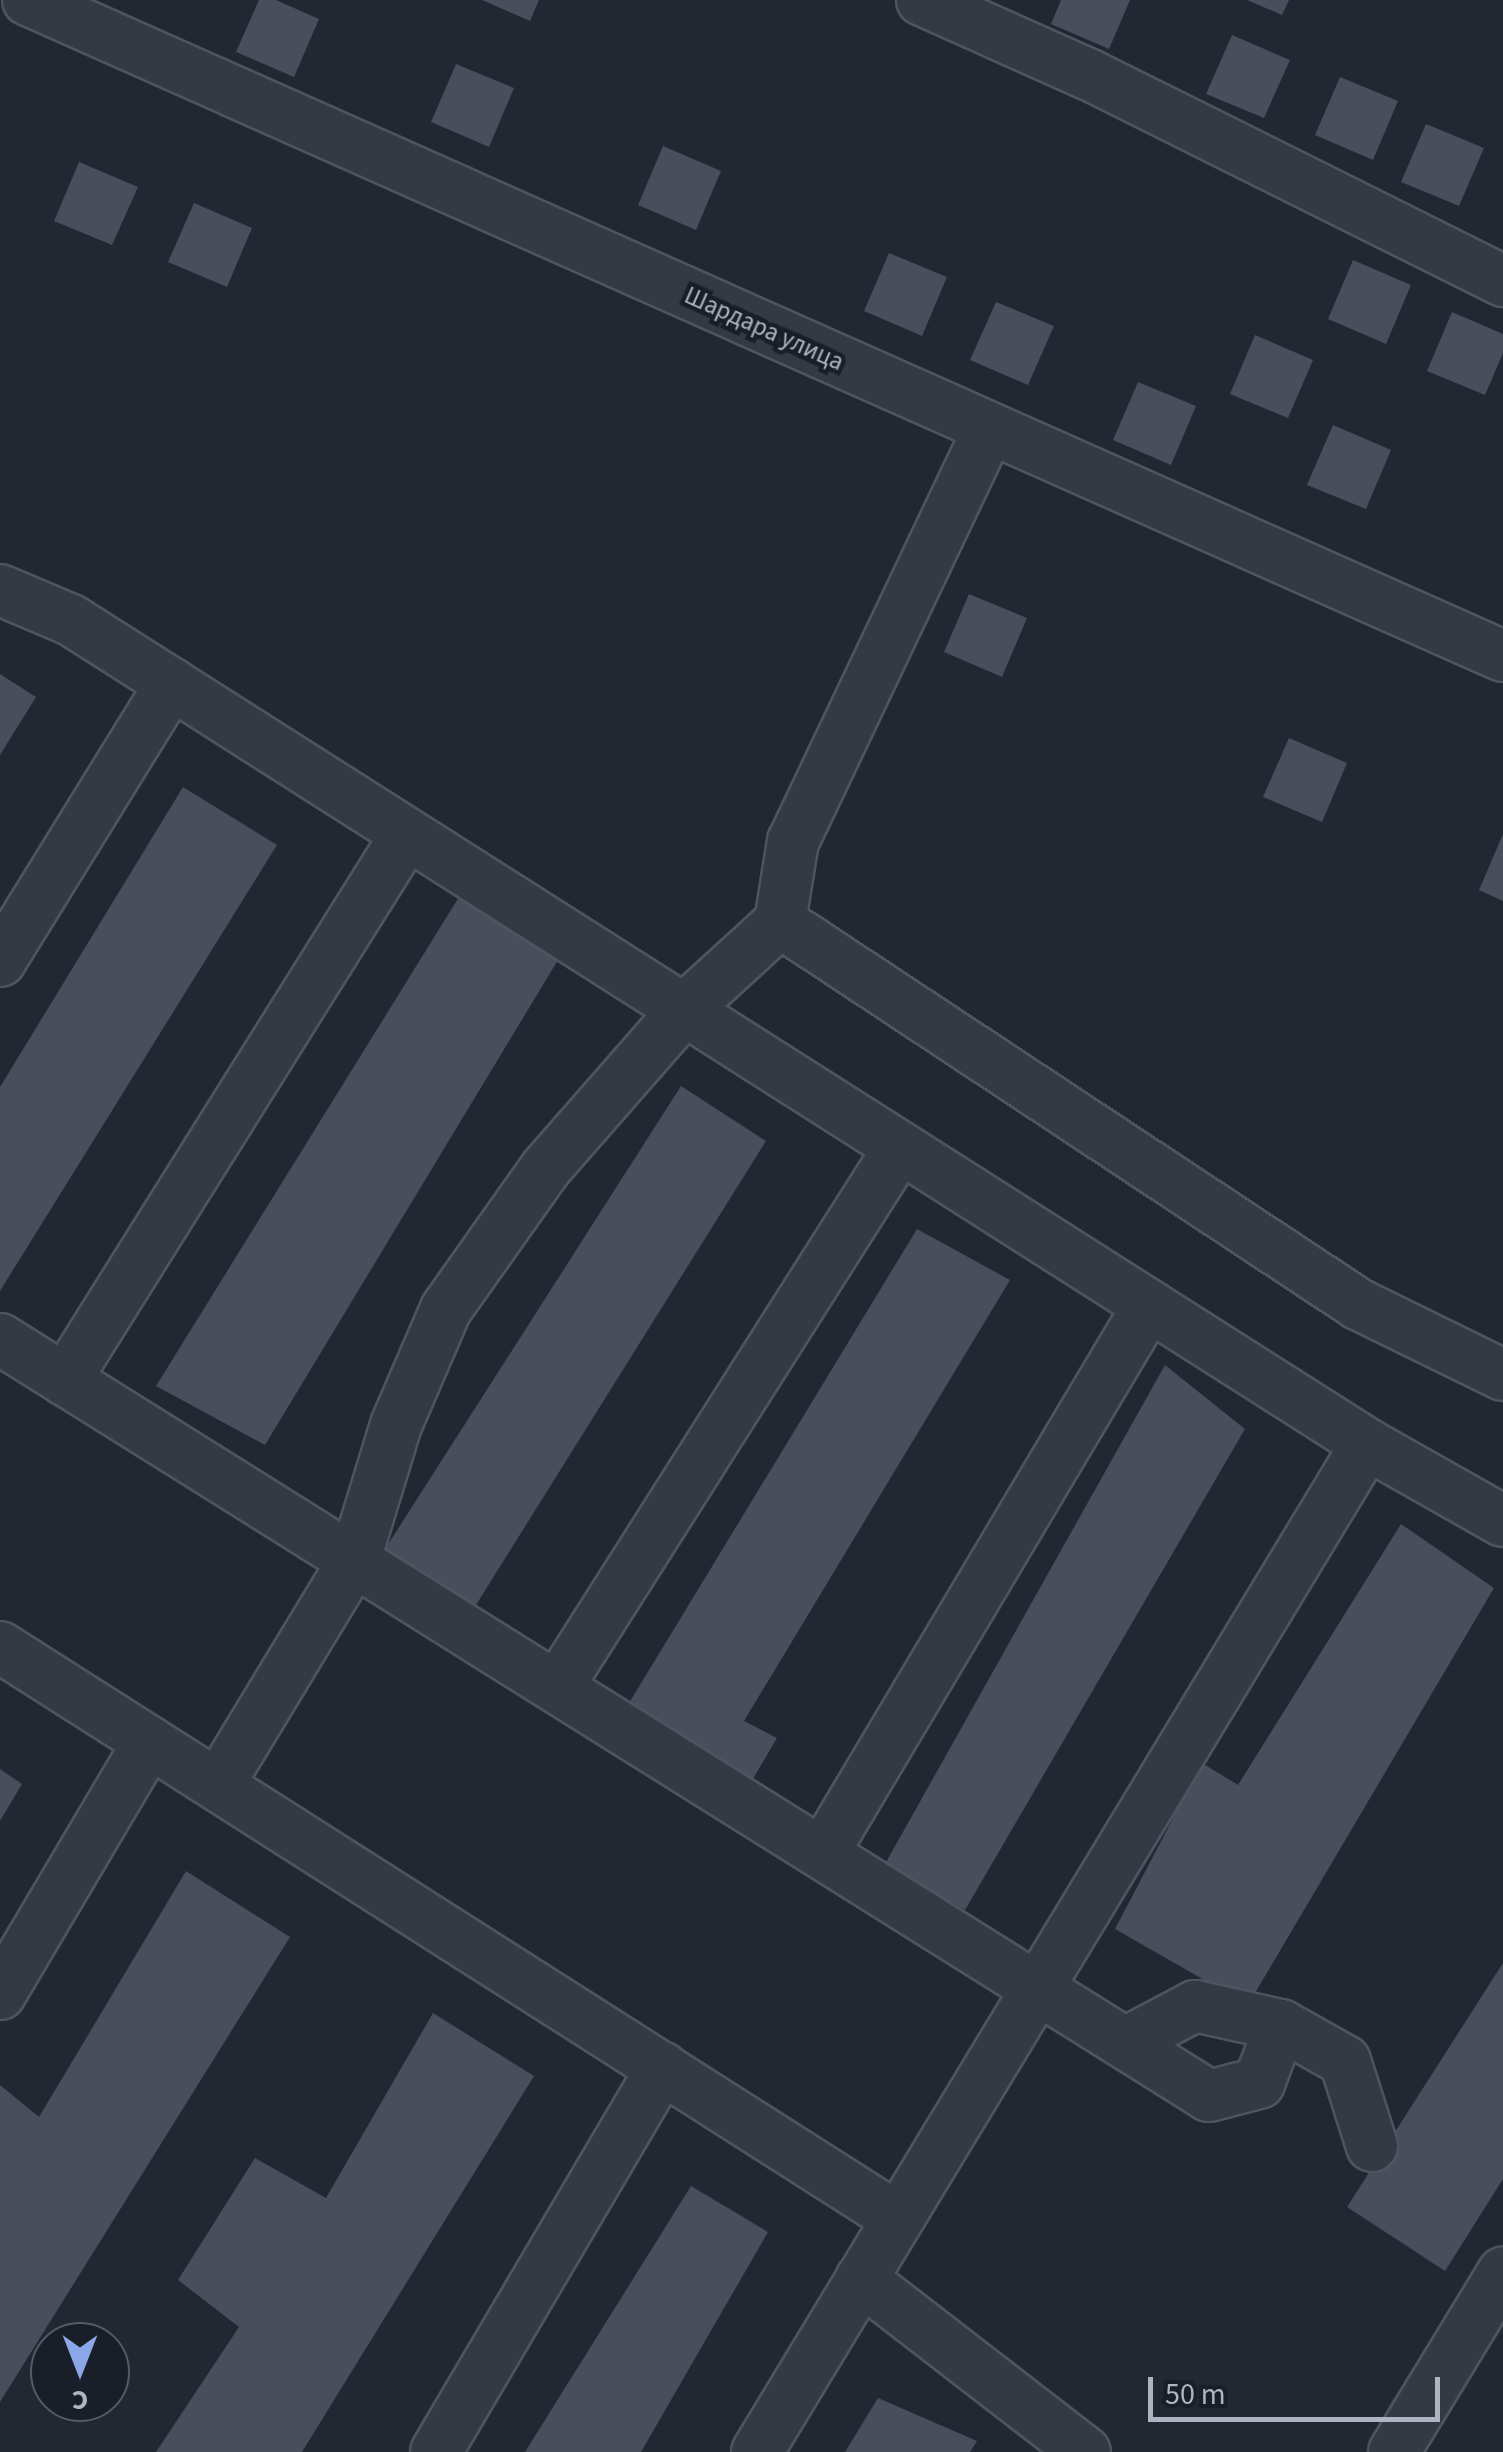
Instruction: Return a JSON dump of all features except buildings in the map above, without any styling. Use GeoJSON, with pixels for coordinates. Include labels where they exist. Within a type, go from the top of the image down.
{"type":"FeatureCollection","features":[{"type":"Feature","properties":{"kind":"street","name":"Шардара улица"},"geometry":{"type":"LineString","coordinates":[[28,0],[1502,654]]}},
{"type":"Feature","properties":{"kind":"street"},"geometry":{"type":"LineString","coordinates":[[922,0],[1090,75],[1503,281]]}},
{"type":"Feature","properties":{"kind":"street"},"geometry":{"type":"LineString","coordinates":[[218,1786],[355,1559],[396,1426],[446,1309],[545,1169],[684,1010],[780,922],[793,841],[989,429]]}},
{"type":"Feature","properties":{"kind":"street"},"geometry":{"type":"LineString","coordinates":[[0,590],[71,620],[1367,1444],[1503,1521]]}},
{"type":"Feature","properties":{"kind":"street"},"geometry":{"type":"LineString","coordinates":[[0,961],[171,684]]}},
{"type":"Feature","properties":{"kind":"street"},"geometry":{"type":"LineString","coordinates":[[66,1380],[408,834]]}},
{"type":"Feature","properties":{"kind":"street"},"geometry":{"type":"LineString","coordinates":[[780,922],[1358,1304],[1503,1375]]}},
{"type":"Feature","properties":{"kind":"street"},"geometry":{"type":"LineString","coordinates":[[558,1686],[900,1147]]}},
{"type":"Feature","properties":{"kind":"street"},"geometry":{"type":"LineString","coordinates":[[824,1850],[1149,1305]]}},
{"type":"Feature","properties":{"kind":"street"},"geometry":{"type":"LineString","coordinates":[[0,1339],[1039,1984],[1209,2096],[1259,2083],[1281,2025]]}},
{"type":"Feature","properties":{"kind":"street"},"geometry":{"type":"LineString","coordinates":[[757,2452],[1367,1444]]}},
{"type":"Feature","properties":{"kind":"street"},"geometry":{"type":"LineString","coordinates":[[0,1647],[897,2218]]}},
{"type":"Feature","properties":{"kind":"street"},"geometry":{"type":"LineString","coordinates":[[0,1994],[149,1742]]}},
{"type":"Feature","properties":{"kind":"street"},"geometry":{"type":"LineString","coordinates":[[1126,2042],[1195,2006],[1281,2025],[1345,2060],[1372,2146]]}},
{"type":"Feature","properties":{"kind":"street"},"geometry":{"type":"LineString","coordinates":[[436,2452],[662,2068]]}},
{"type":"Feature","properties":{"kind":"street"},"geometry":{"type":"LineString","coordinates":[[1394,2452],[1503,2272]]}},
{"type":"Feature","properties":{"kind":"street"},"geometry":{"type":"LineString","coordinates":[[860,2279],[1036,2434],[1085,2452]]}}]}
